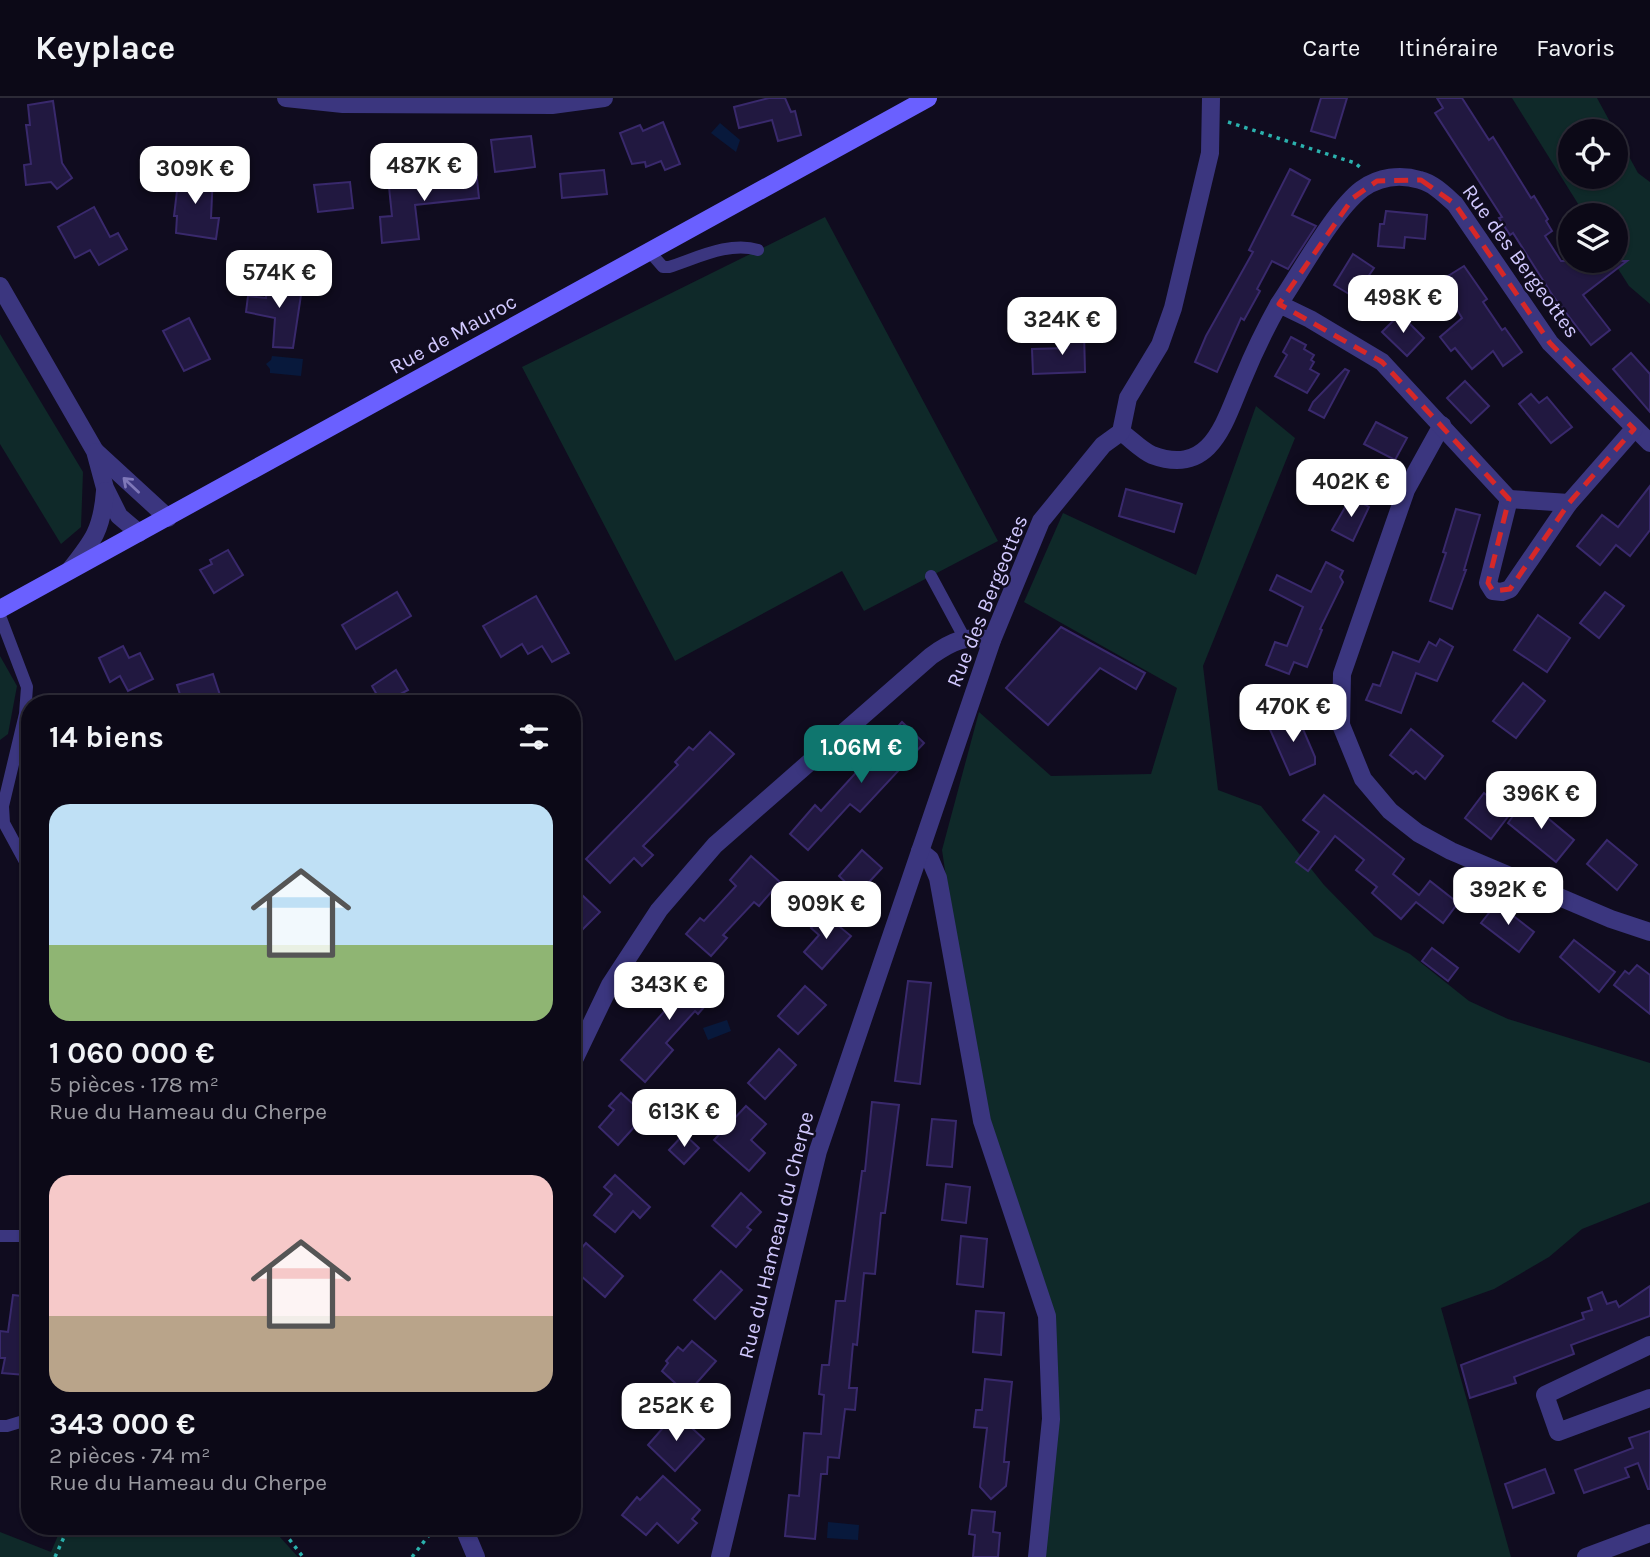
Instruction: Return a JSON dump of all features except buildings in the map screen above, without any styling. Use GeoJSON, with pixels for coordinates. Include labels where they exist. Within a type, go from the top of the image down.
{"type":"FeatureCollection","features":[{"type":"Feature","properties":{"kind":"street"},"geometry":{"type":"LineString","coordinates":[[286,98],[342,104],[552,106],[604,98]]}},
{"type":"Feature","properties":{"kind":"street","name":"Rue de Mauroc"},"geometry":{"type":"LineString","coordinates":[[0,609],[928,98]]}},
{"type":"Feature","properties":{"kind":"street"},"geometry":{"type":"LineString","coordinates":[[1211,98],[1213,117],[1210,153],[1173,308],[1160,345],[1128,398],[1121,432],[1151,454],[1180,460],[1202,453],[1216,440],[1258,341],[1279,304],[1325,234],[1353,198],[1377,181]]}},
{"type":"Feature","properties":{"kind":"street","name":"Rue des Bergeottes"},"geometry":{"type":"LineString","coordinates":[[1377,181],[1398,176],[1421,180],[1455,204],[1550,344],[1650,443]]}},
{"type":"Feature","properties":{"kind":"street"},"geometry":{"type":"LineString","coordinates":[[0,286],[95,451],[105,488],[119,516],[139,533]]}},
{"type":"Feature","properties":{"kind":"street"},"geometry":{"type":"LineString","coordinates":[[1279,304],[1310,318],[1382,362],[1509,499],[1569,503]]}},
{"type":"Feature","properties":{"kind":"street"},"geometry":{"type":"LineString","coordinates":[[1442,425],[1406,490],[1342,674],[1341,725],[1363,779],[1390,811],[1418,833],[1451,851],[1611,919],[1650,932]]}},
{"type":"Feature","properties":{"kind":"street"},"geometry":{"type":"LineString","coordinates":[[1509,499],[1488,583],[1493,591],[1510,589],[1569,503],[1634,429]]}},
{"type":"Feature","properties":{"kind":"street","name":"Rue des Bergeottes"},"geometry":{"type":"LineString","coordinates":[[920,850],[992,640],[1041,521],[1103,444],[1121,432]]}},
{"type":"Feature","properties":{"kind":"street"},"geometry":{"type":"LineString","coordinates":[[95,451],[168,518]]}},
{"type":"Feature","properties":{"kind":"street"},"geometry":{"type":"LineString","coordinates":[[70,570],[93,541],[103,516],[105,488]]}},
{"type":"Feature","properties":{"kind":"street"},"geometry":{"type":"LineString","coordinates":[[581,1045],[610,985],[659,910],[715,845],[931,656],[953,640],[992,640]]}},
{"type":"Feature","properties":{"kind":"street"},"geometry":{"type":"LineString","coordinates":[[920,850],[930,859],[938,878],[982,1121],[1047,1316],[1051,1419],[1037,1557]]}},
{"type":"Feature","properties":{"kind":"street","name":"Rue du Hameau du Cherpe"},"geometry":{"type":"LineString","coordinates":[[720,1557],[818,1151],[920,850]]}},
{"type":"Feature","properties":{"kind":"street"},"geometry":{"type":"LineString","coordinates":[[1650,1345],[1545,1395],[1558,1432],[1650,1398]]}},
{"type":"Feature","properties":{"kind":"street"},"geometry":{"type":"LineString","coordinates":[[1586,1557],[1650,1533]]}},
{"type":"Feature","properties":{"kind":"street"},"geometry":{"type":"LineString","coordinates":[[467,1535],[476,1557]]}},
{"type":"Feature","properties":{"kind":"lane"},"geometry":{"type":"LineString","coordinates":[[649,251],[663,267],[669,267],[732,248],[747,247],[758,250]]}},
{"type":"Feature","properties":{"kind":"lane"},"geometry":{"type":"LineString","coordinates":[[931,576],[965,639]]}},
{"type":"Feature","properties":{"kind":"lane"},"geometry":{"type":"LineString","coordinates":[[0,616],[27,687],[27,695]]}},
{"type":"Feature","properties":{"kind":"lane"},"geometry":{"type":"LineString","coordinates":[[21,734],[2,806],[4,823],[21,854]]}},
{"type":"Feature","properties":{"kind":"lane"},"geometry":{"type":"LineString","coordinates":[[0,1236],[21,1236]]}},
{"type":"Feature","properties":{"kind":"lane"},"geometry":{"type":"LineString","coordinates":[[0,1426],[21,1422]]}},
{"type":"Feature","properties":{"kind":"path"},"geometry":{"type":"LineString","coordinates":[[1213,117],[1355,163],[1377,181]]}},
{"type":"Feature","properties":{"kind":"path"},"geometry":{"type":"LineString","coordinates":[[55,1557],[65,1535]]}},
{"type":"Feature","properties":{"kind":"path"},"geometry":{"type":"LineString","coordinates":[[286,1535],[303,1557]]}},
{"type":"Feature","properties":{"kind":"path"},"geometry":{"type":"LineString","coordinates":[[412,1557],[429,1535]]}},
{"type":"Feature","properties":{"kind":"highlighted area"},"geometry":{"type":"Polygon","coordinates":[[[1421,180],[1455,204],[1550,343],[1634,429],[1569,503],[1510,589],[1493,591],[1488,583],[1509,499],[1382,362],[1279,304],[1353,198],[1377,181],[1421,180]]]}},
{"type":"Feature","properties":{"kind":"green space"},"geometry":{"type":"Polygon","coordinates":[[[1512,98],[1597,98],[1608,119],[1558,119],[1558,172],[1512,98]]]}},
{"type":"Feature","properties":{"kind":"green space"},"geometry":{"type":"Polygon","coordinates":[[[1628,155],[1638,173],[1650,182],[1650,304],[1629,286],[1621,273],[1628,273],[1628,203],[1578,203],[1569,189],[1628,189],[1628,155]]]}},
{"type":"Feature","properties":{"kind":"green space"},"geometry":{"type":"Polygon","coordinates":[[[825,217],[998,541],[864,611],[842,571],[675,661],[522,367],[825,217]]]}},
{"type":"Feature","properties":{"kind":"green space"},"geometry":{"type":"Polygon","coordinates":[[[0,334],[83,472],[81,527],[61,544],[0,444],[0,334]]]}},
{"type":"Feature","properties":{"kind":"green space"},"geometry":{"type":"Polygon","coordinates":[[[1256,406],[1295,438],[1203,666],[1218,790],[1261,806],[1324,885],[1374,936],[1410,954],[1469,1001],[1508,1019],[1650,1063],[1650,1202],[1582,1229],[1549,1257],[1494,1289],[1441,1308],[1511,1557],[1037,1557],[1047,1316],[982,1121],[942,850],[979,712],[1051,776],[1151,774],[1177,688],[1024,602],[1063,513],[1196,575],[1256,406]]]}},
{"type":"Feature","properties":{"kind":"green space"},"geometry":{"type":"Polygon","coordinates":[[[0,656],[17,686],[8,734],[0,740],[0,656]]]}},
{"type":"Feature","properties":{"kind":"green space"},"geometry":{"type":"Polygon","coordinates":[[[0,1532],[51,1552],[58,1535],[278,1535],[298,1557],[0,1557],[0,1532]]]}},
{"type":"Feature","properties":{"kind":"water"},"geometry":{"type":"Polygon","coordinates":[[[720,123],[740,140],[736,152],[711,133],[720,123]]]}},
{"type":"Feature","properties":{"kind":"water"},"geometry":{"type":"Polygon","coordinates":[[[272,356],[303,359],[301,376],[270,373],[266,364],[272,356]]]}},
{"type":"Feature","properties":{"kind":"water"},"geometry":{"type":"Polygon","coordinates":[[[727,1020],[731,1031],[708,1040],[703,1028],[727,1020]]]}},
{"type":"Feature","properties":{"kind":"water"},"geometry":{"type":"Polygon","coordinates":[[[828,1522],[859,1525],[858,1540],[827,1538],[828,1522]]]}}]}
